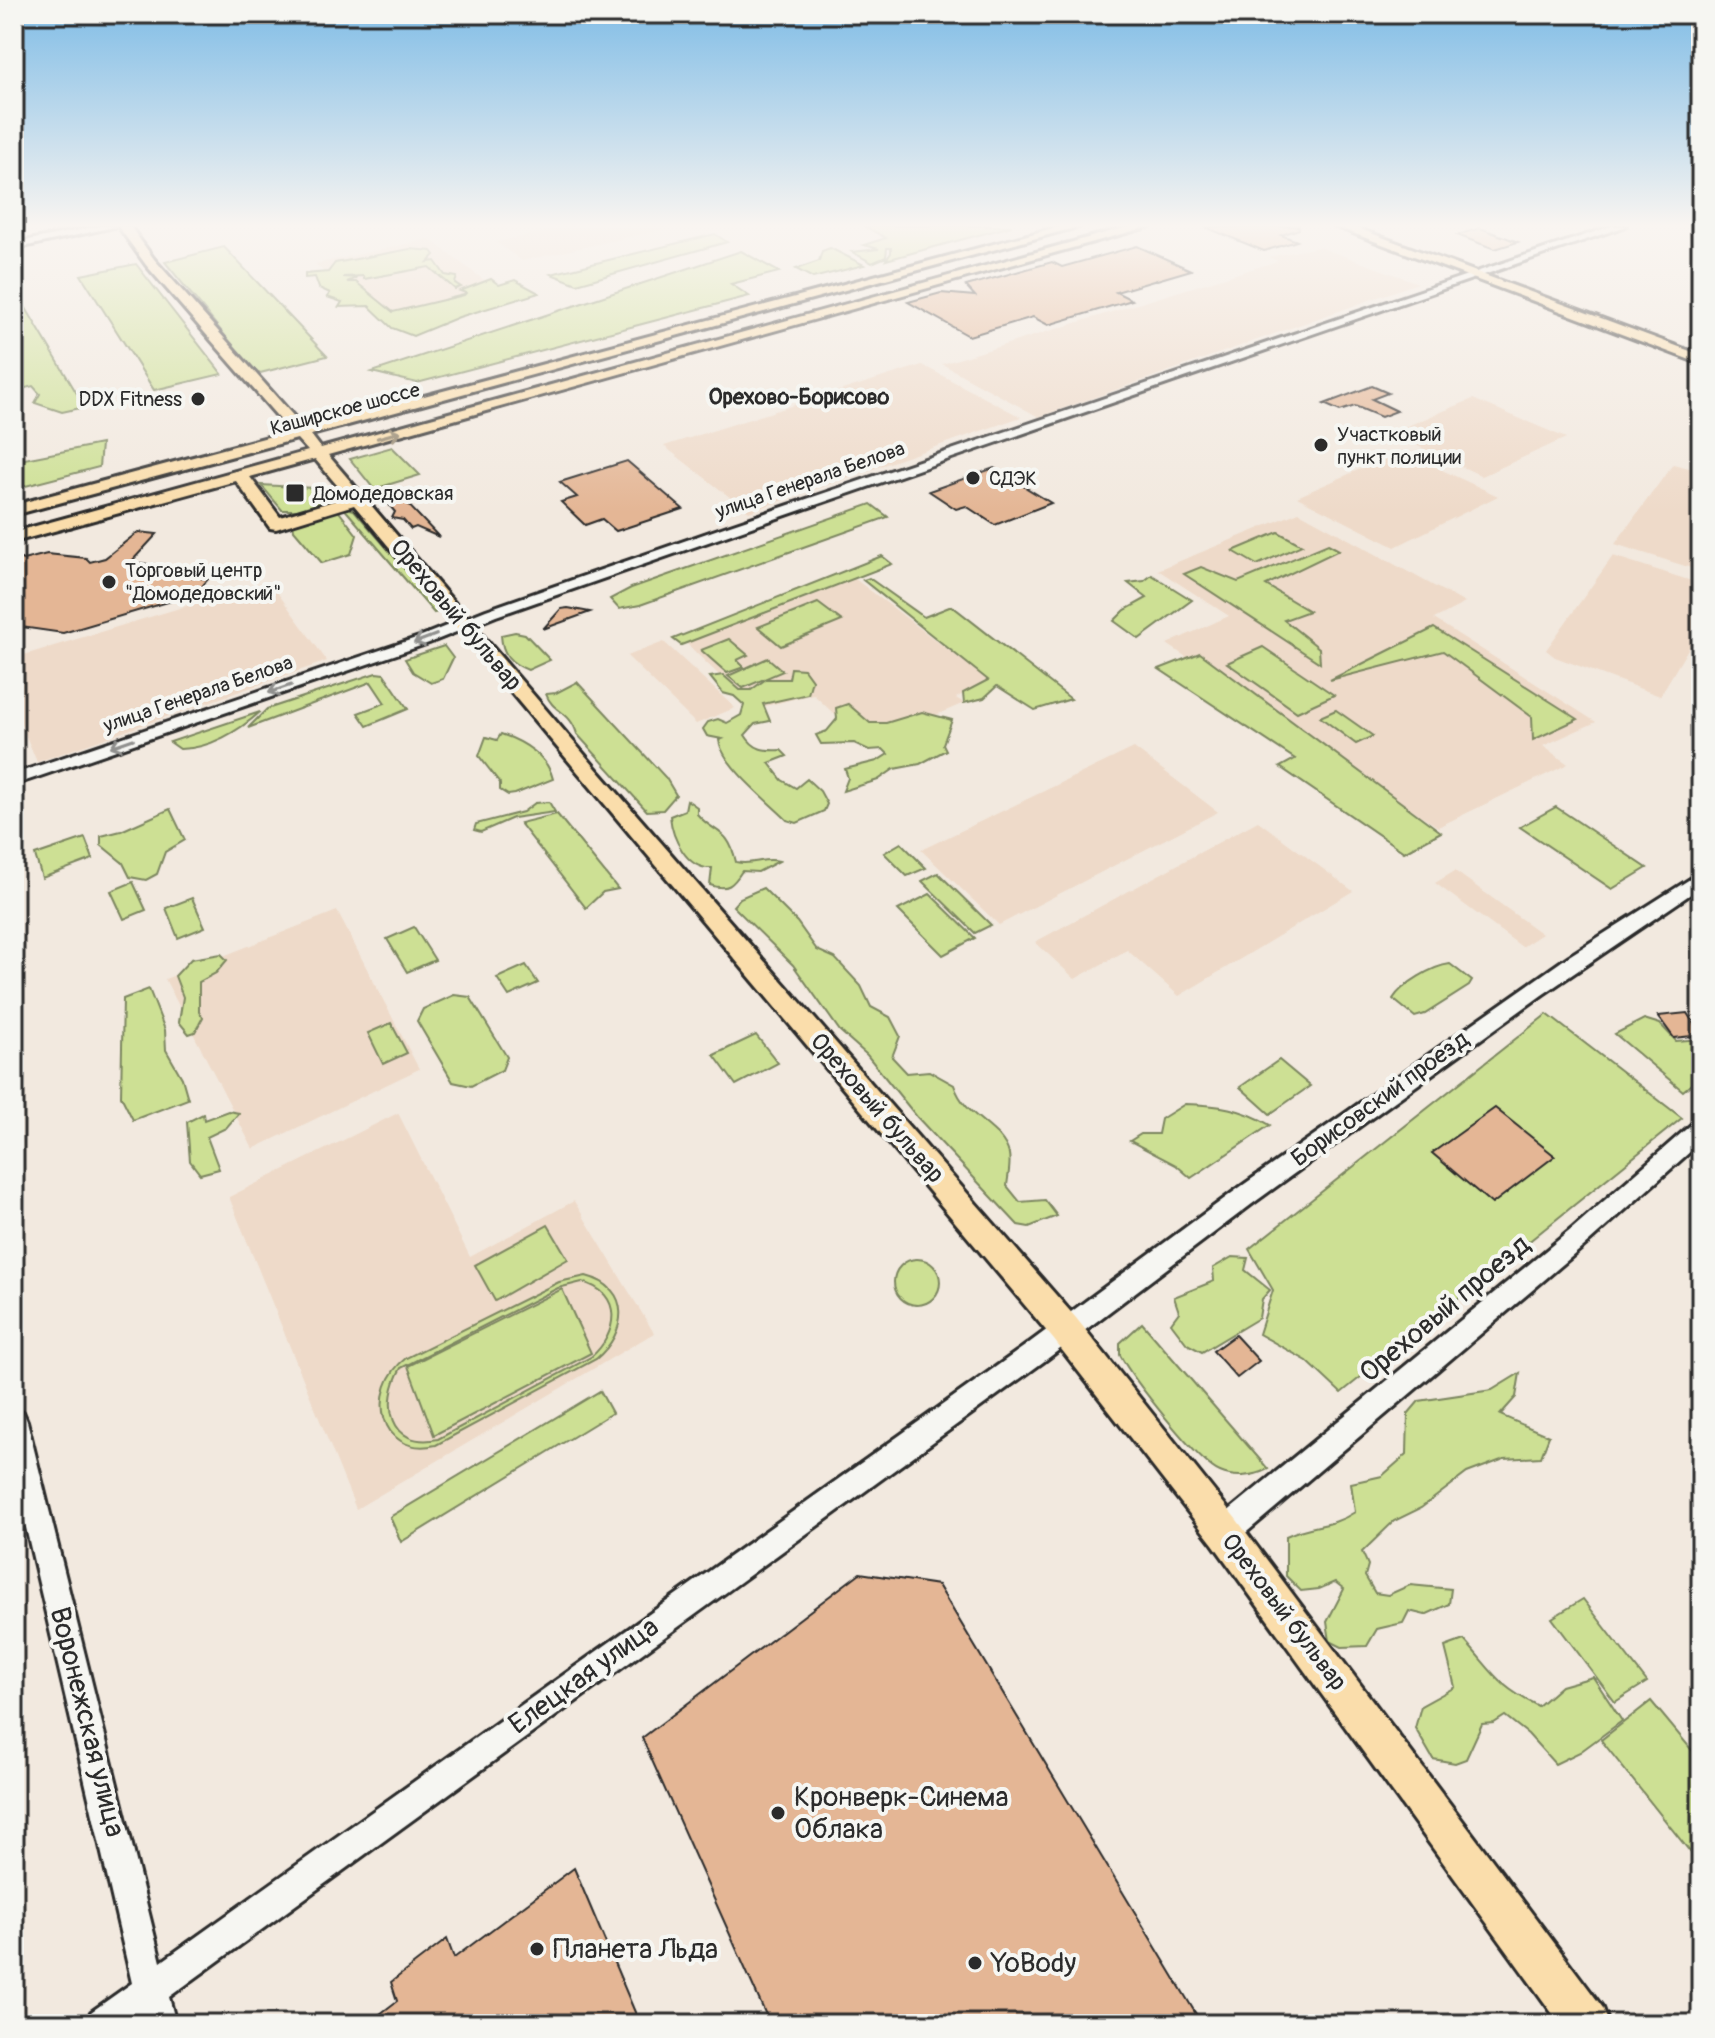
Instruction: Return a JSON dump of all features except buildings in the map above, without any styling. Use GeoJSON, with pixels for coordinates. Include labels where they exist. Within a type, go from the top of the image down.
{"type":"FeatureCollection","features":[{"type":"Feature","properties":{"kind":"main road","name":"Ореховый бульвар"},"geometry":{"type":"LineString","coordinates":[[201,321],[358,499],[596,783],[973,1218],[1065,1329],[1225,1532],[1587,2024]]}},
{"type":"Feature","properties":{"kind":"main road"},"geometry":{"type":"LineString","coordinates":[[14,537],[240,475],[303,438],[674,321]]}},
{"type":"Feature","properties":{"kind":"main road","name":"Каширское шоссе"},"geometry":{"type":"LineString","coordinates":[[14,510],[303,438],[729,321]]}},
{"type":"Feature","properties":{"kind":"main road","name":"Каширское шоссе"},"geometry":{"type":"LineString","coordinates":[[593,360],[752,321]]}},
{"type":"Feature","properties":{"kind":"main road"},"geometry":{"type":"LineString","coordinates":[[14,495],[303,438],[507,402],[804,321]]}},
{"type":"Feature","properties":{"kind":"main road"},"geometry":{"type":"LineString","coordinates":[[1596,321],[1701,360]]}},
{"type":"Feature","properties":{"kind":"main road"},"geometry":{"type":"LineString","coordinates":[[705,334],[794,324]]}},
{"type":"Feature","properties":{"kind":"main road"},"geometry":{"type":"LineString","coordinates":[[507,402],[593,360],[629,333]]}},
{"type":"Feature","properties":{"kind":"main road","name":"Каширское шоссе"},"geometry":{"type":"LineString","coordinates":[[14,522],[303,438]]}},
{"type":"Feature","properties":{"kind":"main road"},"geometry":{"type":"LineString","coordinates":[[240,475],[276,524],[358,499]]}},
{"type":"Feature","properties":{"kind":"street","name":"улица Генерала Белова"},"geometry":{"type":"LineString","coordinates":[[14,780],[1343,321]]}},
{"type":"Feature","properties":{"kind":"street","name":"Борисовский проезд"},"geometry":{"type":"LineString","coordinates":[[1065,1329],[1483,1026],[1617,932],[1701,878]]}},
{"type":"Feature","properties":{"kind":"street","name":"Ореховый проезд"},"geometry":{"type":"LineString","coordinates":[[1225,1532],[1581,1235],[1701,1129]]}},
{"type":"Feature","properties":{"kind":"street","name":"Елецкая улица"},"geometry":{"type":"LineString","coordinates":[[103,2024],[1065,1329]]}},
{"type":"Feature","properties":{"kind":"street","name":"Воронежская улица"},"geometry":{"type":"LineString","coordinates":[[14,1421],[159,2024]]}},
{"type":"Feature","properties":{"kind":"shaded area"},"geometry":{"type":"Polygon","coordinates":[[[1082,321],[1310,321],[1039,417],[942,364],[1082,321]]]}},
{"type":"Feature","properties":{"kind":"shaded area"},"geometry":{"type":"Polygon","coordinates":[[[922,365],[1021,417],[749,512],[664,446],[922,365]]]}},
{"type":"Feature","properties":{"kind":"shaded area"},"geometry":{"type":"Polygon","coordinates":[[[1473,399],[1566,438],[1482,476],[1390,433],[1473,399]]]}},
{"type":"Feature","properties":{"kind":"shaded area"},"geometry":{"type":"Polygon","coordinates":[[[1401,451],[1498,496],[1395,547],[1297,497],[1401,451]]]}},
{"type":"Feature","properties":{"kind":"shaded area"},"geometry":{"type":"Polygon","coordinates":[[[1673,464],[1701,471],[1701,571],[1615,544],[1673,464]]]}},
{"type":"Feature","properties":{"kind":"shaded area"},"geometry":{"type":"Polygon","coordinates":[[[1299,512],[1465,603],[1434,619],[1596,722],[1543,746],[1568,764],[1438,827],[1167,644],[1229,616],[1158,570],[1299,512]]]}},
{"type":"Feature","properties":{"kind":"shaded area"},"geometry":{"type":"Polygon","coordinates":[[[1613,556],[1701,584],[1701,627],[1660,696],[1555,657],[1546,650],[1613,556]]]}},
{"type":"Feature","properties":{"kind":"shaded area"},"geometry":{"type":"Polygon","coordinates":[[[855,579],[988,680],[956,698],[964,703],[867,745],[813,694],[754,709],[686,643],[855,579]]]}},
{"type":"Feature","properties":{"kind":"shaded area"},"geometry":{"type":"Polygon","coordinates":[[[269,581],[327,661],[37,762],[14,708],[14,658],[269,581]]]}},
{"type":"Feature","properties":{"kind":"shaded area"},"geometry":{"type":"Polygon","coordinates":[[[664,642],[735,708],[696,724],[627,656],[664,642]]]}},
{"type":"Feature","properties":{"kind":"shaded area"},"geometry":{"type":"Polygon","coordinates":[[[1134,748],[1218,812],[999,925],[921,850],[1134,748]]]}},
{"type":"Feature","properties":{"kind":"shaded area"},"geometry":{"type":"Polygon","coordinates":[[[1258,821],[1353,891],[1179,996],[1127,950],[1075,979],[1035,942],[1258,821]]]}},
{"type":"Feature","properties":{"kind":"shaded area"},"geometry":{"type":"Polygon","coordinates":[[[1455,871],[1542,934],[1522,947],[1435,883],[1455,871]]]}},
{"type":"Feature","properties":{"kind":"shaded area"},"geometry":{"type":"Polygon","coordinates":[[[337,911],[419,1069],[253,1149],[165,979],[337,911]]]}},
{"type":"Feature","properties":{"kind":"shaded area"},"geometry":{"type":"Polygon","coordinates":[[[398,1113],[470,1257],[574,1201],[654,1333],[356,1509],[229,1197],[398,1113]]]}},
{"type":"Feature","properties":{"kind":"green space"},"geometry":{"type":"Polygon","coordinates":[[[14,321],[34,321],[85,407],[62,412],[35,403],[40,394],[33,386],[14,391],[14,321]]]}},
{"type":"Feature","properties":{"kind":"green space"},"geometry":{"type":"Polygon","coordinates":[[[110,321],[181,321],[222,374],[154,390],[110,321]]]}},
{"type":"Feature","properties":{"kind":"green space"},"geometry":{"type":"Polygon","coordinates":[[[213,321],[294,321],[327,356],[256,374],[213,321]]]}},
{"type":"Feature","properties":{"kind":"green space"},"geometry":{"type":"Polygon","coordinates":[[[385,321],[449,321],[413,336],[392,328],[385,321]]]}},
{"type":"Feature","properties":{"kind":"green space"},"geometry":{"type":"Polygon","coordinates":[[[527,321],[653,321],[417,383],[372,372],[527,321]]]}},
{"type":"Feature","properties":{"kind":"green space"},"geometry":{"type":"Polygon","coordinates":[[[101,444],[99,467],[14,489],[14,461],[101,444]]]}},
{"type":"Feature","properties":{"kind":"green space"},"geometry":{"type":"Polygon","coordinates":[[[392,447],[420,475],[374,489],[350,459],[392,447]]]}},
{"type":"Feature","properties":{"kind":"green space"},"geometry":{"type":"Polygon","coordinates":[[[261,485],[314,488],[327,502],[299,510],[282,510],[261,485]]]}},
{"type":"Feature","properties":{"kind":"green space"},"geometry":{"type":"Polygon","coordinates":[[[871,504],[888,517],[640,605],[619,609],[610,599],[631,588],[871,504]]]}},
{"type":"Feature","properties":{"kind":"green space"},"geometry":{"type":"Polygon","coordinates":[[[343,507],[354,510],[441,611],[434,613],[343,507]]]}},
{"type":"Feature","properties":{"kind":"green space"},"geometry":{"type":"Polygon","coordinates":[[[337,509],[357,535],[351,554],[322,563],[294,530],[293,524],[337,509]]]}},
{"type":"Feature","properties":{"kind":"green space"},"geometry":{"type":"Polygon","coordinates":[[[1278,532],[1302,545],[1257,565],[1233,551],[1278,532]]]}},
{"type":"Feature","properties":{"kind":"green space"},"geometry":{"type":"Polygon","coordinates":[[[1328,544],[1339,550],[1266,585],[1309,611],[1284,620],[1319,648],[1320,663],[1184,574],[1201,567],[1238,582],[1328,544]]]}},
{"type":"Feature","properties":{"kind":"green space"},"geometry":{"type":"Polygon","coordinates":[[[882,556],[892,564],[681,645],[673,639],[882,556]]]}},
{"type":"Feature","properties":{"kind":"green space"},"geometry":{"type":"Polygon","coordinates":[[[1152,575],[1192,600],[1139,639],[1114,621],[1125,610],[1147,598],[1128,583],[1144,581],[1152,575]]]}},
{"type":"Feature","properties":{"kind":"green space"},"geometry":{"type":"Polygon","coordinates":[[[869,578],[924,617],[952,606],[1071,699],[1035,710],[997,686],[984,698],[964,703],[963,693],[988,680],[863,580],[869,578]]]}},
{"type":"Feature","properties":{"kind":"green space"},"geometry":{"type":"Polygon","coordinates":[[[818,603],[842,621],[781,646],[758,627],[818,603]]]}},
{"type":"Feature","properties":{"kind":"green space"},"geometry":{"type":"Polygon","coordinates":[[[1434,628],[1578,719],[1533,740],[1532,717],[1443,651],[1330,680],[1434,628]]]}},
{"type":"Feature","properties":{"kind":"green space"},"geometry":{"type":"Polygon","coordinates":[[[515,632],[525,634],[550,660],[528,670],[512,661],[505,653],[501,635],[515,632]]]}},
{"type":"Feature","properties":{"kind":"green space"},"geometry":{"type":"Polygon","coordinates":[[[729,639],[748,655],[737,660],[744,667],[727,673],[701,650],[729,639]]]}},
{"type":"Feature","properties":{"kind":"green space"},"geometry":{"type":"Polygon","coordinates":[[[444,646],[453,658],[443,679],[431,683],[413,672],[405,659],[444,646]]]}},
{"type":"Feature","properties":{"kind":"green space"},"geometry":{"type":"Polygon","coordinates":[[[1263,647],[1334,695],[1297,712],[1227,663],[1263,647]]]}},
{"type":"Feature","properties":{"kind":"green space"},"geometry":{"type":"Polygon","coordinates":[[[1200,653],[1441,832],[1404,852],[1280,767],[1295,759],[1159,669],[1200,653]]]}},
{"type":"Feature","properties":{"kind":"green space"},"geometry":{"type":"Polygon","coordinates":[[[768,658],[783,671],[743,688],[728,676],[768,658]]]}},
{"type":"Feature","properties":{"kind":"green space"},"geometry":{"type":"Polygon","coordinates":[[[791,668],[804,669],[812,680],[808,694],[763,704],[770,721],[755,724],[745,735],[756,747],[781,750],[787,756],[769,763],[782,780],[796,788],[807,779],[820,791],[827,804],[824,811],[797,823],[787,820],[747,782],[722,750],[719,740],[722,739],[707,736],[703,729],[708,722],[718,719],[727,723],[741,715],[744,705],[734,696],[723,693],[710,677],[723,675],[740,690],[751,690],[766,679],[789,679],[791,668]]]}},
{"type":"Feature","properties":{"kind":"green space"},"geometry":{"type":"Polygon","coordinates":[[[376,673],[384,674],[408,709],[367,726],[358,713],[385,703],[371,682],[248,728],[267,709],[376,673]]]}},
{"type":"Feature","properties":{"kind":"green space"},"geometry":{"type":"Polygon","coordinates":[[[577,682],[666,778],[676,795],[663,810],[647,811],[577,734],[570,720],[549,700],[546,694],[556,693],[577,682]]]}},
{"type":"Feature","properties":{"kind":"green space"},"geometry":{"type":"Polygon","coordinates":[[[848,704],[870,723],[886,723],[922,712],[952,720],[943,744],[946,750],[920,764],[894,769],[878,780],[843,791],[848,778],[845,769],[877,761],[888,754],[883,749],[869,750],[854,743],[821,744],[816,735],[827,731],[837,719],[836,708],[848,704]]]}},
{"type":"Feature","properties":{"kind":"green space"},"geometry":{"type":"Polygon","coordinates":[[[1336,710],[1373,736],[1356,744],[1320,717],[1336,710]]]}},
{"type":"Feature","properties":{"kind":"green space"},"geometry":{"type":"Polygon","coordinates":[[[260,712],[233,732],[202,746],[180,749],[170,742],[260,712]]]}},
{"type":"Feature","properties":{"kind":"green space"},"geometry":{"type":"Polygon","coordinates":[[[501,734],[519,741],[541,757],[553,779],[515,794],[508,795],[500,790],[500,783],[479,756],[486,737],[497,740],[501,734]]]}},
{"type":"Feature","properties":{"kind":"green space"},"geometry":{"type":"Polygon","coordinates":[[[687,800],[697,807],[697,814],[704,821],[725,837],[736,862],[779,861],[758,872],[742,871],[726,887],[710,885],[712,868],[695,864],[688,858],[671,825],[670,816],[685,810],[687,800]]]}},
{"type":"Feature","properties":{"kind":"green space"},"geometry":{"type":"Polygon","coordinates":[[[549,802],[555,812],[513,818],[481,832],[474,830],[476,824],[523,812],[535,803],[549,802]]]}},
{"type":"Feature","properties":{"kind":"green space"},"geometry":{"type":"Polygon","coordinates":[[[1556,807],[1647,868],[1612,889],[1520,827],[1556,807]]]}},
{"type":"Feature","properties":{"kind":"green space"},"geometry":{"type":"Polygon","coordinates":[[[170,809],[185,840],[165,852],[157,874],[146,880],[130,877],[123,863],[101,845],[101,836],[121,831],[170,809]]]}},
{"type":"Feature","properties":{"kind":"green space"},"geometry":{"type":"Polygon","coordinates":[[[557,814],[618,889],[603,892],[586,908],[520,823],[557,814]]]}},
{"type":"Feature","properties":{"kind":"green space"},"geometry":{"type":"Polygon","coordinates":[[[85,838],[93,859],[42,878],[35,855],[85,838]]]}},
{"type":"Feature","properties":{"kind":"green space"},"geometry":{"type":"Polygon","coordinates":[[[901,843],[926,868],[907,876],[884,853],[901,843]]]}},
{"type":"Feature","properties":{"kind":"green space"},"geometry":{"type":"Polygon","coordinates":[[[938,873],[991,925],[975,933],[922,881],[938,873]]]}},
{"type":"Feature","properties":{"kind":"green space"},"geometry":{"type":"Polygon","coordinates":[[[133,882],[146,910],[124,919],[111,891],[133,882]]]}},
{"type":"Feature","properties":{"kind":"green space"},"geometry":{"type":"Polygon","coordinates":[[[763,888],[797,922],[817,950],[835,958],[861,986],[871,1007],[890,1017],[900,1036],[892,1057],[907,1073],[929,1071],[954,1085],[966,1106],[999,1136],[1009,1154],[1007,1186],[1020,1202],[1045,1200],[1057,1216],[1029,1227],[1018,1225],[917,1117],[867,1055],[840,1031],[793,965],[733,906],[740,898],[763,888]]]}},
{"type":"Feature","properties":{"kind":"green space"},"geometry":{"type":"Polygon","coordinates":[[[930,894],[975,938],[943,955],[898,910],[930,894]]]}},
{"type":"Feature","properties":{"kind":"green space"},"geometry":{"type":"Polygon","coordinates":[[[192,898],[205,927],[178,938],[166,908],[192,898]]]}},
{"type":"Feature","properties":{"kind":"green space"},"geometry":{"type":"Polygon","coordinates":[[[414,927],[435,960],[407,972],[387,939],[414,927]]]}},
{"type":"Feature","properties":{"kind":"green space"},"geometry":{"type":"Polygon","coordinates":[[[221,954],[227,960],[216,973],[199,982],[199,1012],[203,1017],[195,1032],[189,1034],[179,1022],[183,997],[175,976],[191,959],[221,954]]]}},
{"type":"Feature","properties":{"kind":"green space"},"geometry":{"type":"Polygon","coordinates":[[[1450,964],[1472,981],[1425,1014],[1415,1017],[1393,999],[1403,987],[1418,977],[1450,964]]]}},
{"type":"Feature","properties":{"kind":"green space"},"geometry":{"type":"Polygon","coordinates":[[[526,965],[538,983],[509,996],[497,978],[526,965]]]}},
{"type":"Feature","properties":{"kind":"green space"},"geometry":{"type":"Polygon","coordinates":[[[149,989],[165,1030],[166,1050],[182,1078],[188,1099],[133,1120],[121,1096],[123,999],[149,989]]]}},
{"type":"Feature","properties":{"kind":"green space"},"geometry":{"type":"Polygon","coordinates":[[[454,995],[470,997],[507,1057],[502,1070],[471,1086],[453,1082],[417,1021],[423,1009],[454,995]]]}},
{"type":"Feature","properties":{"kind":"green space"},"geometry":{"type":"Polygon","coordinates":[[[1547,1014],[1682,1118],[1341,1393],[1307,1361],[1259,1334],[1273,1290],[1249,1249],[1547,1014]]]}},
{"type":"Feature","properties":{"kind":"green space"},"geometry":{"type":"Polygon","coordinates":[[[1644,1019],[1660,1024],[1676,1041],[1701,1039],[1701,1076],[1683,1091],[1615,1034],[1644,1019]]]}},
{"type":"Feature","properties":{"kind":"green space"},"geometry":{"type":"Polygon","coordinates":[[[391,1023],[407,1053],[383,1064],[368,1033],[391,1023]]]}},
{"type":"Feature","properties":{"kind":"green space"},"geometry":{"type":"Polygon","coordinates":[[[756,1035],[778,1063],[736,1085],[714,1055],[756,1035]]]}},
{"type":"Feature","properties":{"kind":"green space"},"geometry":{"type":"Polygon","coordinates":[[[1279,1060],[1310,1086],[1270,1114],[1240,1087],[1279,1060]]]}},
{"type":"Feature","properties":{"kind":"green space"},"geometry":{"type":"Polygon","coordinates":[[[1185,1104],[1229,1108],[1270,1125],[1191,1178],[1176,1165],[1130,1141],[1141,1134],[1158,1134],[1161,1119],[1185,1104]]]}},
{"type":"Feature","properties":{"kind":"green space"},"geometry":{"type":"Polygon","coordinates":[[[228,1111],[239,1113],[226,1128],[207,1137],[219,1169],[200,1174],[190,1161],[187,1122],[203,1114],[204,1120],[228,1111]]]}},
{"type":"Feature","properties":{"kind":"green space"},"geometry":{"type":"Polygon","coordinates":[[[548,1225],[568,1259],[495,1301],[475,1265],[548,1225]]]}},
{"type":"Feature","properties":{"kind":"green space"},"geometry":{"type":"Polygon","coordinates":[[[1232,1257],[1248,1258],[1245,1270],[1270,1290],[1262,1299],[1259,1318],[1202,1352],[1187,1344],[1171,1323],[1179,1312],[1174,1297],[1214,1281],[1213,1268],[1232,1257]]]}},
{"type":"Feature","properties":{"kind":"green space"},"geometry":{"type":"Polygon","coordinates":[[[917,1259],[933,1266],[940,1282],[933,1298],[917,1305],[901,1298],[894,1282],[901,1266],[917,1259]]]}},
{"type":"Feature","properties":{"kind":"green space"},"geometry":{"type":"Polygon","coordinates":[[[586,1276],[612,1290],[618,1301],[619,1324],[614,1337],[596,1359],[436,1445],[416,1446],[401,1441],[390,1431],[384,1418],[386,1386],[393,1371],[406,1358],[559,1282],[586,1276]],[[582,1282],[558,1288],[401,1368],[391,1395],[391,1408],[399,1430],[409,1437],[422,1440],[438,1439],[591,1357],[607,1337],[612,1315],[605,1295],[596,1287],[582,1282]]]}},
{"type":"Feature","properties":{"kind":"green space"},"geometry":{"type":"Polygon","coordinates":[[[562,1289],[591,1353],[434,1435],[408,1366],[562,1289]]]}},
{"type":"Feature","properties":{"kind":"green space"},"geometry":{"type":"Polygon","coordinates":[[[1142,1323],[1268,1469],[1245,1476],[1220,1472],[1182,1438],[1120,1355],[1120,1343],[1142,1323]]]}},
{"type":"Feature","properties":{"kind":"green space"},"geometry":{"type":"Polygon","coordinates":[[[1520,1373],[1516,1397],[1500,1415],[1549,1436],[1541,1457],[1504,1459],[1467,1473],[1421,1508],[1394,1521],[1362,1552],[1368,1565],[1365,1576],[1375,1593],[1388,1595],[1410,1585],[1451,1589],[1449,1604],[1425,1615],[1409,1611],[1403,1623],[1377,1629],[1367,1646],[1342,1647],[1330,1641],[1327,1622],[1344,1589],[1335,1582],[1319,1589],[1301,1591],[1286,1576],[1286,1536],[1337,1521],[1355,1512],[1351,1483],[1382,1476],[1407,1454],[1408,1414],[1419,1401],[1492,1390],[1520,1373]]]}},
{"type":"Feature","properties":{"kind":"green space"},"geometry":{"type":"Polygon","coordinates":[[[600,1391],[612,1413],[401,1542],[390,1517],[600,1391]]]}},
{"type":"Feature","properties":{"kind":"green space"},"geometry":{"type":"Polygon","coordinates":[[[1583,1599],[1647,1682],[1615,1702],[1552,1618],[1583,1599]]]}},
{"type":"Feature","properties":{"kind":"green space"},"geometry":{"type":"Polygon","coordinates":[[[1464,1640],[1504,1685],[1538,1706],[1561,1686],[1593,1677],[1622,1721],[1580,1752],[1555,1764],[1528,1734],[1505,1716],[1494,1723],[1482,1724],[1466,1759],[1455,1763],[1433,1759],[1415,1728],[1421,1706],[1455,1687],[1445,1647],[1464,1640]]]}},
{"type":"Feature","properties":{"kind":"green space"},"geometry":{"type":"Polygon","coordinates":[[[1651,1701],[1701,1761],[1699,1863],[1601,1740],[1651,1701]]]}},
{"type":"Feature","properties":{"kind":"place","name":"DDX Fitness"},"geometry":{"type":"Point","coordinates":[198,399]}},
{"type":"Feature","properties":{"kind":"place","name":"Участковый пункт полиции"},"geometry":{"type":"Point","coordinates":[1321,445]}},
{"type":"Feature","properties":{"kind":"place","name":"СДЭК"},"geometry":{"type":"Point","coordinates":[973,478]}},
{"type":"Feature","properties":{"kind":"place","name":"Домодедовская"},"geometry":{"type":"Point","coordinates":[295,493]}},
{"type":"Feature","properties":{"kind":"place","name":"Торговый центр \"Домодедовский\""},"geometry":{"type":"Point","coordinates":[109,582]}},
{"type":"Feature","properties":{"kind":"place","name":"Кронверк-Синема Облака"},"geometry":{"type":"Point","coordinates":[778,1813]}},
{"type":"Feature","properties":{"kind":"place","name":"Планета Льда"},"geometry":{"type":"Point","coordinates":[537,1949]}},
{"type":"Feature","properties":{"kind":"place","name":"YoBody"},"geometry":{"type":"Point","coordinates":[975,1963]}},
{"type":"Feature","properties":{"kind":"district","name":"Орехово-Борисово"},"geometry":{"type":"Point","coordinates":[799,397]}}]}
